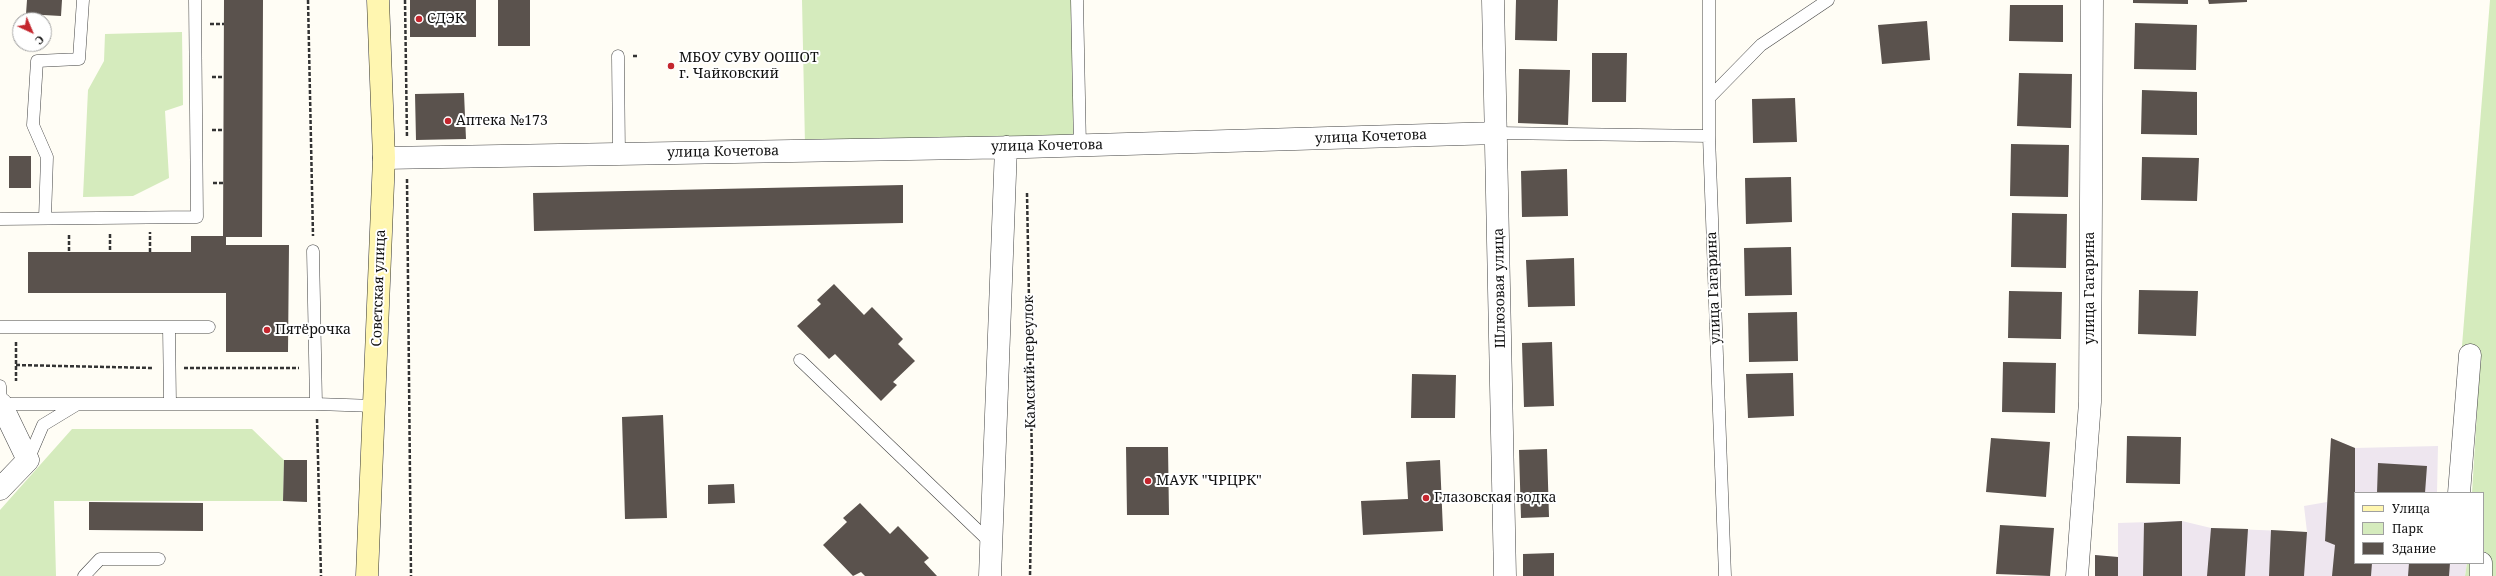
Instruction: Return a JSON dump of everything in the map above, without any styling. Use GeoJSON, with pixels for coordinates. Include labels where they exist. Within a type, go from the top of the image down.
{"type":"FeatureCollection","features":[{"type":"Feature","properties":{"kind":"main road","name":"Советская улица"},"geometry":{"type":"LineString","coordinates":[[367,576],[384,158],[378,0]]}},
{"type":"Feature","properties":{"kind":"street","name":"Шлюзовая улица"},"geometry":{"type":"LineString","coordinates":[[1492,0],[1497,133],[1505,576]]}},
{"type":"Feature","properties":{"kind":"street","name":"улица Гагарина"},"geometry":{"type":"LineString","coordinates":[[2077,576],[2090,402],[2092,0]]}},
{"type":"Feature","properties":{"kind":"street","name":"улица Кочетова"},"geometry":{"type":"LineString","coordinates":[[384,158],[1080,146],[1497,133]]}},
{"type":"Feature","properties":{"kind":"street","name":"Камский переулок"},"geometry":{"type":"LineString","coordinates":[[990,576],[1006,147]]}},
{"type":"Feature","properties":{"kind":"street"},"geometry":{"type":"LineString","coordinates":[[2459,492],[2470,355]]}},
{"type":"Feature","properties":{"kind":"street"},"geometry":{"type":"LineString","coordinates":[[0,404],[28,460],[0,489]]}},
{"type":"Feature","properties":{"kind":"street"},"geometry":{"type":"LineString","coordinates":[[2481,564],[2481,576]]}},
{"type":"Feature","properties":{"kind":"lane"},"geometry":{"type":"LineString","coordinates":[[45,218],[47,157],[33,125],[37,61],[80,59],[83,0]]}},
{"type":"Feature","properties":{"kind":"lane"},"geometry":{"type":"LineString","coordinates":[[0,219],[197,217],[195,0]]}},
{"type":"Feature","properties":{"kind":"lane"},"geometry":{"type":"LineString","coordinates":[[1077,0],[1080,146]]}},
{"type":"Feature","properties":{"kind":"lane","name":"улица Гагарина"},"geometry":{"type":"LineString","coordinates":[[1709,0],[1709,136],[1725,576]]}},
{"type":"Feature","properties":{"kind":"lane"},"geometry":{"type":"LineString","coordinates":[[1709,98],[1761,45],[1828,0]]}},
{"type":"Feature","properties":{"kind":"lane"},"geometry":{"type":"LineString","coordinates":[[618,56],[619,154]]}},
{"type":"Feature","properties":{"kind":"lane","name":"улица Кочетова"},"geometry":{"type":"LineString","coordinates":[[1497,133],[1709,136]]}},
{"type":"Feature","properties":{"kind":"lane"},"geometry":{"type":"LineString","coordinates":[[313,251],[316,404]]}},
{"type":"Feature","properties":{"kind":"lane"},"geometry":{"type":"LineString","coordinates":[[0,327],[209,327]]}},
{"type":"Feature","properties":{"kind":"lane"},"geometry":{"type":"LineString","coordinates":[[169,327],[170,404]]}},
{"type":"Feature","properties":{"kind":"lane"},"geometry":{"type":"LineString","coordinates":[[800,360],[992,544]]}},
{"type":"Feature","properties":{"kind":"lane"},"geometry":{"type":"LineString","coordinates":[[0,386],[0,404],[316,404],[375,406]]}},
{"type":"Feature","properties":{"kind":"lane"},"geometry":{"type":"LineString","coordinates":[[28,460],[43,425],[77,404]]}},
{"type":"Feature","properties":{"kind":"lane"},"geometry":{"type":"LineString","coordinates":[[84,576],[100,559],[159,559]]}},
{"type":"Feature","properties":{"kind":"path"},"geometry":{"type":"LineString","coordinates":[[308,0],[313,251]]}},
{"type":"Feature","properties":{"kind":"path"},"geometry":{"type":"LineString","coordinates":[[405,0],[410,576]]}},
{"type":"Feature","properties":{"kind":"path","name":"Камский переулок"},"geometry":{"type":"LineString","coordinates":[[1027,186],[1032,461],[1030,576]]}},
{"type":"Feature","properties":{"kind":"path"},"geometry":{"type":"LineString","coordinates":[[16,327],[16,365]]}},
{"type":"Feature","properties":{"kind":"path"},"geometry":{"type":"LineString","coordinates":[[316,404],[321,576]]}},
{"type":"Feature","properties":{"kind":"shaded area"},"geometry":{"type":"Polygon","coordinates":[[[2331,438],[2355,448],[2438,446],[2437,492],[2354,492],[2354,564],[2467,564],[2465,576],[2095,576],[2095,555],[2118,557],[2118,523],[2182,521],[2211,528],[2307,532],[2304,506],[2327,502],[2331,438]]]}},
{"type":"Feature","properties":{"kind":"green space"},"geometry":{"type":"Polygon","coordinates":[[[802,0],[1073,0],[1076,140],[805,145],[802,0]]]}},
{"type":"Feature","properties":{"kind":"green space"},"geometry":{"type":"Polygon","coordinates":[[[2490,0],[2496,0],[2496,576],[2465,576],[2467,564],[2484,564],[2484,492],[2472,492],[2477,412],[2458,395],[2490,0]]]}},
{"type":"Feature","properties":{"kind":"green space"},"geometry":{"type":"Polygon","coordinates":[[[182,32],[183,105],[165,111],[169,178],[133,196],[83,197],[88,90],[104,61],[105,34],[182,32]]]}},
{"type":"Feature","properties":{"kind":"green space"},"geometry":{"type":"Polygon","coordinates":[[[72,429],[252,429],[284,460],[283,501],[54,501],[56,576],[0,576],[0,510],[72,429]]]}},
{"type":"Feature","properties":{"kind":"building"},"geometry":{"type":"Polygon","coordinates":[[[27,0],[62,0],[61,16],[52,15],[52,12],[26,12],[27,0]]]}},
{"type":"Feature","properties":{"kind":"building"},"geometry":{"type":"Polygon","coordinates":[[[224,0],[263,0],[262,237],[226,237],[226,245],[289,245],[288,352],[226,352],[226,293],[28,293],[28,252],[191,252],[191,236],[223,236],[224,0]]]}},
{"type":"Feature","properties":{"kind":"building"},"geometry":{"type":"Polygon","coordinates":[[[410,0],[476,0],[476,37],[410,37],[410,0]]]}},
{"type":"Feature","properties":{"kind":"building"},"geometry":{"type":"Polygon","coordinates":[[[498,0],[530,0],[530,46],[498,46],[498,0]]]}},
{"type":"Feature","properties":{"kind":"building"},"geometry":{"type":"Polygon","coordinates":[[[1516,0],[1558,0],[1557,41],[1515,40],[1516,0]]]}},
{"type":"Feature","properties":{"kind":"building"},"geometry":{"type":"Polygon","coordinates":[[[2133,0],[2188,0],[2188,4],[2133,3],[2133,0]]]}},
{"type":"Feature","properties":{"kind":"building"},"geometry":{"type":"Polygon","coordinates":[[[2208,0],[2247,0],[2247,2],[2209,4],[2208,0]]]}},
{"type":"Feature","properties":{"kind":"building"},"geometry":{"type":"Polygon","coordinates":[[[2010,5],[2063,5],[2063,42],[2009,41],[2010,5]]]}},
{"type":"Feature","properties":{"kind":"building"},"geometry":{"type":"Polygon","coordinates":[[[1927,21],[1930,60],[1882,64],[1878,25],[1927,21]]]}},
{"type":"Feature","properties":{"kind":"building"},"geometry":{"type":"Polygon","coordinates":[[[2135,23],[2197,25],[2196,70],[2134,69],[2135,23]]]}},
{"type":"Feature","properties":{"kind":"building"},"geometry":{"type":"Polygon","coordinates":[[[1592,53],[1627,53],[1626,102],[1592,102],[1592,53]]]}},
{"type":"Feature","properties":{"kind":"building"},"geometry":{"type":"Polygon","coordinates":[[[1519,69],[1570,70],[1568,125],[1518,123],[1519,69]]]}},
{"type":"Feature","properties":{"kind":"building"},"geometry":{"type":"Polygon","coordinates":[[[2019,73],[2072,74],[2071,128],[2017,126],[2019,73]]]}},
{"type":"Feature","properties":{"kind":"building"},"geometry":{"type":"Polygon","coordinates":[[[2142,90],[2197,92],[2197,135],[2141,134],[2142,90]]]}},
{"type":"Feature","properties":{"kind":"building"},"geometry":{"type":"Polygon","coordinates":[[[464,93],[466,139],[416,140],[415,94],[464,93]]]}},
{"type":"Feature","properties":{"kind":"building"},"geometry":{"type":"Polygon","coordinates":[[[1795,98],[1797,142],[1753,143],[1752,99],[1795,98]]]}},
{"type":"Feature","properties":{"kind":"building"},"geometry":{"type":"Polygon","coordinates":[[[2011,144],[2069,145],[2068,197],[2010,196],[2011,144]]]}},
{"type":"Feature","properties":{"kind":"building"},"geometry":{"type":"Polygon","coordinates":[[[9,156],[31,156],[31,188],[9,188],[9,156]]]}},
{"type":"Feature","properties":{"kind":"building"},"geometry":{"type":"Polygon","coordinates":[[[2142,157],[2199,158],[2197,201],[2141,200],[2142,157]]]}},
{"type":"Feature","properties":{"kind":"building"},"geometry":{"type":"Polygon","coordinates":[[[1567,169],[1568,216],[1522,217],[1521,171],[1567,169]]]}},
{"type":"Feature","properties":{"kind":"building"},"geometry":{"type":"Polygon","coordinates":[[[1791,177],[1792,222],[1746,224],[1745,178],[1791,177]]]}},
{"type":"Feature","properties":{"kind":"building"},"geometry":{"type":"Polygon","coordinates":[[[903,185],[903,223],[534,231],[533,193],[903,185]]]}},
{"type":"Feature","properties":{"kind":"building"},"geometry":{"type":"Polygon","coordinates":[[[2012,213],[2067,214],[2066,268],[2011,267],[2012,213]]]}},
{"type":"Feature","properties":{"kind":"building"},"geometry":{"type":"Polygon","coordinates":[[[1791,247],[1792,295],[1745,296],[1744,248],[1791,247]]]}},
{"type":"Feature","properties":{"kind":"building"},"geometry":{"type":"Polygon","coordinates":[[[1574,258],[1575,306],[1528,307],[1526,260],[1574,258]]]}},
{"type":"Feature","properties":{"kind":"building"},"geometry":{"type":"Polygon","coordinates":[[[834,284],[864,315],[872,307],[903,339],[898,344],[915,361],[893,382],[897,385],[881,401],[835,354],[829,359],[797,326],[821,304],[817,300],[834,284]]]}},
{"type":"Feature","properties":{"kind":"building"},"geometry":{"type":"Polygon","coordinates":[[[2139,290],[2198,291],[2196,336],[2138,334],[2139,290]]]}},
{"type":"Feature","properties":{"kind":"building"},"geometry":{"type":"Polygon","coordinates":[[[2009,291],[2062,292],[2061,339],[2008,338],[2009,291]]]}},
{"type":"Feature","properties":{"kind":"building"},"geometry":{"type":"Polygon","coordinates":[[[1797,312],[1798,361],[1749,362],[1748,313],[1797,312]]]}},
{"type":"Feature","properties":{"kind":"building"},"geometry":{"type":"Polygon","coordinates":[[[1552,342],[1554,406],[1524,407],[1522,343],[1552,342]]]}},
{"type":"Feature","properties":{"kind":"building"},"geometry":{"type":"Polygon","coordinates":[[[2003,362],[2056,363],[2055,413],[2002,412],[2003,362]]]}},
{"type":"Feature","properties":{"kind":"building"},"geometry":{"type":"Polygon","coordinates":[[[1793,373],[1794,416],[1748,418],[1746,374],[1793,373]]]}},
{"type":"Feature","properties":{"kind":"building"},"geometry":{"type":"Polygon","coordinates":[[[1412,374],[1456,375],[1455,418],[1411,418],[1412,374]]]}},
{"type":"Feature","properties":{"kind":"building"},"geometry":{"type":"Polygon","coordinates":[[[663,415],[667,518],[625,519],[622,417],[663,415]]]}},
{"type":"Feature","properties":{"kind":"building"},"geometry":{"type":"Polygon","coordinates":[[[2127,436],[2181,437],[2180,484],[2126,483],[2127,436]]]}},
{"type":"Feature","properties":{"kind":"building"},"geometry":{"type":"Polygon","coordinates":[[[1991,438],[2050,442],[2046,497],[1986,492],[1991,438]]]}},
{"type":"Feature","properties":{"kind":"building"},"geometry":{"type":"Polygon","coordinates":[[[2331,438],[2355,448],[2354,564],[2372,564],[2371,576],[2332,576],[2335,545],[2325,541],[2331,438]]]}},
{"type":"Feature","properties":{"kind":"building","name":"МАУК \"ЧРЦРК\""},"geometry":{"type":"Polygon","coordinates":[[[1126,447],[1168,447],[1169,515],[1127,515],[1126,447]]]}},
{"type":"Feature","properties":{"kind":"building"},"geometry":{"type":"Polygon","coordinates":[[[1547,449],[1549,517],[1521,518],[1519,450],[1547,449]]]}},
{"type":"Feature","properties":{"kind":"building"},"geometry":{"type":"Polygon","coordinates":[[[284,460],[307,460],[307,502],[283,501],[284,460]]]}},
{"type":"Feature","properties":{"kind":"building"},"geometry":{"type":"Polygon","coordinates":[[[1440,460],[1443,531],[1363,535],[1361,501],[1408,499],[1406,462],[1440,460]]]}},
{"type":"Feature","properties":{"kind":"building"},"geometry":{"type":"Polygon","coordinates":[[[2378,463],[2427,466],[2425,492],[2377,492],[2378,463]]]}},
{"type":"Feature","properties":{"kind":"building"},"geometry":{"type":"Polygon","coordinates":[[[734,484],[735,503],[708,504],[708,485],[734,484]]]}},
{"type":"Feature","properties":{"kind":"building"},"geometry":{"type":"Polygon","coordinates":[[[89,502],[203,503],[203,531],[89,530],[89,502]]]}},
{"type":"Feature","properties":{"kind":"building"},"geometry":{"type":"Polygon","coordinates":[[[860,503],[890,534],[898,526],[929,558],[924,562],[937,576],[865,576],[861,572],[853,576],[823,545],[847,522],[843,518],[860,503]]]}},
{"type":"Feature","properties":{"kind":"building"},"geometry":{"type":"Polygon","coordinates":[[[2182,521],[2182,576],[2143,576],[2144,523],[2182,521]]]}},
{"type":"Feature","properties":{"kind":"building"},"geometry":{"type":"Polygon","coordinates":[[[2000,525],[2054,528],[2050,576],[1996,574],[2000,525]]]}},
{"type":"Feature","properties":{"kind":"building"},"geometry":{"type":"Polygon","coordinates":[[[2211,528],[2248,529],[2245,576],[2207,576],[2211,528]]]}},
{"type":"Feature","properties":{"kind":"building"},"geometry":{"type":"Polygon","coordinates":[[[2271,530],[2307,532],[2304,576],[2269,576],[2271,530]]]}},
{"type":"Feature","properties":{"kind":"building"},"geometry":{"type":"Polygon","coordinates":[[[1554,553],[1554,576],[1523,576],[1523,554],[1554,553]]]}},
{"type":"Feature","properties":{"kind":"building"},"geometry":{"type":"Polygon","coordinates":[[[2095,555],[2118,557],[2118,576],[2095,576],[2095,555]]]}},
{"type":"Feature","properties":{"kind":"building"},"geometry":{"type":"Polygon","coordinates":[[[2409,564],[2450,564],[2449,576],[2408,576],[2409,564]]]}},
{"type":"Feature","properties":{"kind":"place","name":"СДЭК"},"geometry":{"type":"Point","coordinates":[419,19]}},
{"type":"Feature","properties":{"kind":"place","name":"МБОУ СУВУ ООШОТ г. Чайковский"},"geometry":{"type":"Point","coordinates":[671,66]}},
{"type":"Feature","properties":{"kind":"place","name":"Аптека №173"},"geometry":{"type":"Point","coordinates":[448,121]}},
{"type":"Feature","properties":{"kind":"place","name":"Пятёрочка"},"geometry":{"type":"Point","coordinates":[267,330]}},
{"type":"Feature","properties":{"kind":"place","name":"МАУК \"ЧРЦРК\""},"geometry":{"type":"Point","coordinates":[1148,481]}},
{"type":"Feature","properties":{"kind":"place","name":"Глазовская водка"},"geometry":{"type":"Point","coordinates":[1426,498]}}]}
